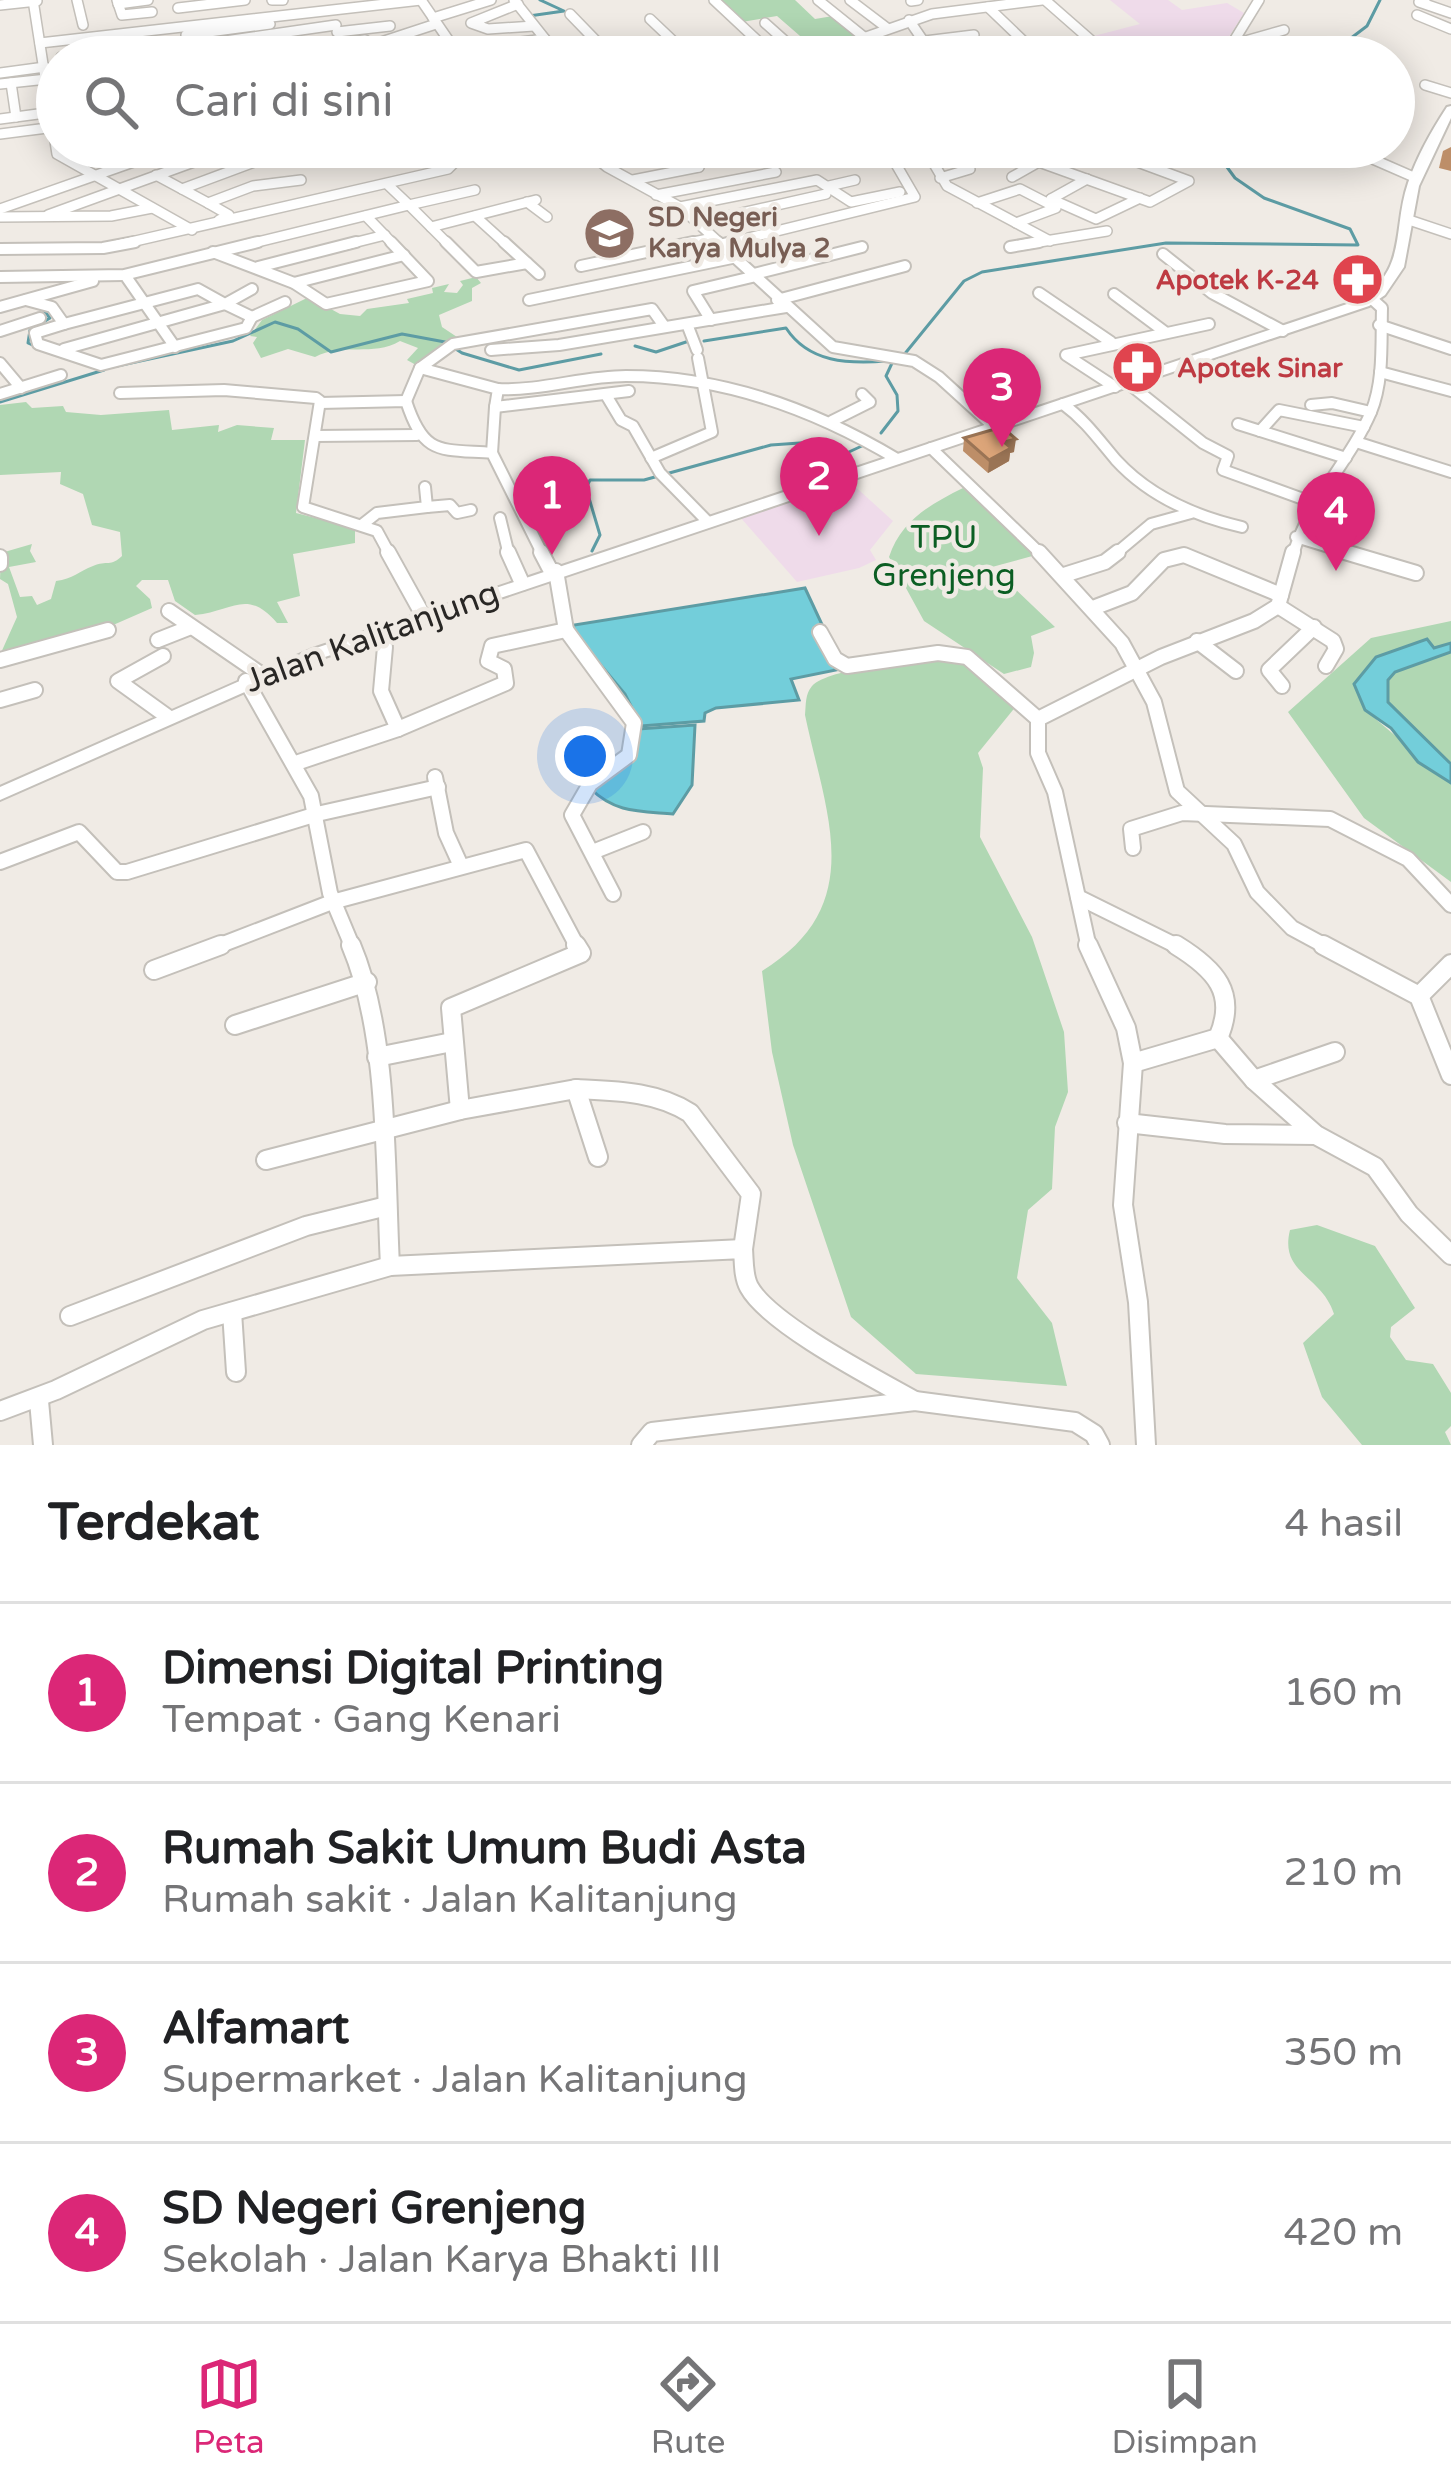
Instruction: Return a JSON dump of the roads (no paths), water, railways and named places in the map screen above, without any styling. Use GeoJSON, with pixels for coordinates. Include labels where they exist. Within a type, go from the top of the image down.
{"type":"FeatureCollection","features":[{"type":"Feature","properties":{"kind":"main road"},"geometry":{"type":"LineString","coordinates":[[1372,299],[1389,286],[1401,266],[1416,178],[1436,150],[1451,109]]}},
{"type":"Feature","properties":{"kind":"main road","name":"Jalan Kalitanjung"},"geometry":{"type":"LineString","coordinates":[[0,794],[254,678],[377,633],[1372,299]]}},
{"type":"Feature","properties":{"kind":"street"},"geometry":{"type":"LineString","coordinates":[[0,5],[36,0],[39,36]]}},
{"type":"Feature","properties":{"kind":"street"},"geometry":{"type":"LineString","coordinates":[[77,0],[82,25]]}},
{"type":"Feature","properties":{"kind":"street"},"geometry":{"type":"LineString","coordinates":[[148,0],[118,2],[122,15],[177,4],[245,0]]}},
{"type":"Feature","properties":{"kind":"street"},"geometry":{"type":"LineString","coordinates":[[272,0],[283,0]]}},
{"type":"Feature","properties":{"kind":"street"},"geometry":{"type":"LineString","coordinates":[[222,36],[421,0],[445,36]]}},
{"type":"Feature","properties":{"kind":"street"},"geometry":{"type":"LineString","coordinates":[[374,36],[491,0]]}},
{"type":"Feature","properties":{"kind":"street"},"geometry":{"type":"LineString","coordinates":[[714,0],[753,36]]}},
{"type":"Feature","properties":{"kind":"street"},"geometry":{"type":"LineString","coordinates":[[818,0],[863,36]]}},
{"type":"Feature","properties":{"kind":"street"},"geometry":{"type":"LineString","coordinates":[[850,0],[887,28]]}},
{"type":"Feature","properties":{"kind":"street"},"geometry":{"type":"LineString","coordinates":[[948,0],[958,11]]}},
{"type":"Feature","properties":{"kind":"street"},"geometry":{"type":"LineString","coordinates":[[867,36],[909,20],[1043,0],[1085,36]]}},
{"type":"Feature","properties":{"kind":"street"},"geometry":{"type":"LineString","coordinates":[[1236,36],[1258,0]]}},
{"type":"Feature","properties":{"kind":"street"},"geometry":{"type":"LineString","coordinates":[[1425,0],[1419,2],[1451,13]]}},
{"type":"Feature","properties":{"kind":"street"},"geometry":{"type":"LineString","coordinates":[[534,26],[488,29],[471,23],[516,2],[542,36]]}},
{"type":"Feature","properties":{"kind":"street"},"geometry":{"type":"LineString","coordinates":[[988,7],[1018,36]]}},
{"type":"Feature","properties":{"kind":"street"},"geometry":{"type":"LineString","coordinates":[[1436,10],[1417,15],[1451,28]]}},
{"type":"Feature","properties":{"kind":"street"},"geometry":{"type":"LineString","coordinates":[[570,14],[592,36]]}},
{"type":"Feature","properties":{"kind":"street"},"geometry":{"type":"LineString","coordinates":[[650,19],[668,36]]}},
{"type":"Feature","properties":{"kind":"street"},"geometry":{"type":"LineString","coordinates":[[909,20],[921,36]]}},
{"type":"Feature","properties":{"kind":"street"},"geometry":{"type":"LineString","coordinates":[[765,23],[781,36]]}},
{"type":"Feature","properties":{"kind":"street"},"geometry":{"type":"LineString","coordinates":[[212,36],[271,24]]}},
{"type":"Feature","properties":{"kind":"street"},"geometry":{"type":"LineString","coordinates":[[370,36],[390,26]]}},
{"type":"Feature","properties":{"kind":"street"},"geometry":{"type":"LineString","coordinates":[[93,36],[154,28],[174,36]]}},
{"type":"Feature","properties":{"kind":"street"},"geometry":{"type":"LineString","coordinates":[[154,28],[156,36]]}},
{"type":"Feature","properties":{"kind":"street"},"geometry":{"type":"LineString","coordinates":[[280,36],[337,29],[360,36]]}},
{"type":"Feature","properties":{"kind":"street"},"geometry":{"type":"LineString","coordinates":[[236,30],[243,36]]}},
{"type":"Feature","properties":{"kind":"street"},"geometry":{"type":"LineString","coordinates":[[1265,36],[1284,31]]}},
{"type":"Feature","properties":{"kind":"street"},"geometry":{"type":"LineString","coordinates":[[123,32],[124,36]]}},
{"type":"Feature","properties":{"kind":"street"},"geometry":{"type":"LineString","coordinates":[[966,36],[974,35]]}},
{"type":"Feature","properties":{"kind":"street"},"geometry":{"type":"LineString","coordinates":[[16,117],[6,79],[36,75]]}},
{"type":"Feature","properties":{"kind":"street"},"geometry":{"type":"LineString","coordinates":[[1425,85],[1451,93]]}},
{"type":"Feature","properties":{"kind":"street"},"geometry":{"type":"LineString","coordinates":[[0,119],[36,119]]}},
{"type":"Feature","properties":{"kind":"street"},"geometry":{"type":"LineString","coordinates":[[0,134],[36,125]]}},
{"type":"Feature","properties":{"kind":"street"},"geometry":{"type":"LineString","coordinates":[[84,168],[189,229],[229,216],[157,176]]}},
{"type":"Feature","properties":{"kind":"street"},"geometry":{"type":"LineString","coordinates":[[0,213],[117,168]]}},
{"type":"Feature","properties":{"kind":"street"},"geometry":{"type":"LineString","coordinates":[[49,215],[178,168]]}},
{"type":"Feature","properties":{"kind":"street"},"geometry":{"type":"LineString","coordinates":[[182,189],[238,168]]}},
{"type":"Feature","properties":{"kind":"street"},"geometry":{"type":"LineString","coordinates":[[0,246],[106,243],[189,229],[449,168]]}},
{"type":"Feature","properties":{"kind":"street"},"geometry":{"type":"LineString","coordinates":[[609,168],[680,207],[750,276],[833,347],[858,356],[904,358],[928,370],[994,428]]}},
{"type":"Feature","properties":{"kind":"street"},"geometry":{"type":"LineString","coordinates":[[633,181],[694,168]]}},
{"type":"Feature","properties":{"kind":"street"},"geometry":{"type":"LineString","coordinates":[[581,266],[717,242],[914,197],[898,168]]}},
{"type":"Feature","properties":{"kind":"street"},"geometry":{"type":"LineString","coordinates":[[935,168],[940,178],[977,202],[1050,241]]}},
{"type":"Feature","properties":{"kind":"street"},"geometry":{"type":"LineString","coordinates":[[940,178],[970,168]]}},
{"type":"Feature","properties":{"kind":"street"},"geometry":{"type":"LineString","coordinates":[[1012,177],[1028,168]]}},
{"type":"Feature","properties":{"kind":"street"},"geometry":{"type":"LineString","coordinates":[[1056,168],[1158,201],[1189,181],[1154,168]]}},
{"type":"Feature","properties":{"kind":"street"},"geometry":{"type":"LineString","coordinates":[[1393,168],[1416,178]]}},
{"type":"Feature","properties":{"kind":"street"},"geometry":{"type":"LineString","coordinates":[[656,195],[776,172]]}},
{"type":"Feature","properties":{"kind":"street"},"geometry":{"type":"LineString","coordinates":[[1087,179],[1051,199],[1096,219],[1140,198]]}},
{"type":"Feature","properties":{"kind":"street"},"geometry":{"type":"LineString","coordinates":[[208,203],[258,184],[301,180]]}},
{"type":"Feature","properties":{"kind":"street"},"geometry":{"type":"LineString","coordinates":[[680,207],[817,180],[850,202],[900,192]]}},
{"type":"Feature","properties":{"kind":"street"},"geometry":{"type":"LineString","coordinates":[[697,223],[855,180]]}},
{"type":"Feature","properties":{"kind":"street"},"geometry":{"type":"LineString","coordinates":[[387,184],[476,272],[527,263]]}},
{"type":"Feature","properties":{"kind":"street"},"geometry":{"type":"LineString","coordinates":[[977,202],[1020,189],[1055,208],[1016,223]]}},
{"type":"Feature","properties":{"kind":"street"},"geometry":{"type":"LineString","coordinates":[[0,307],[475,190]]}},
{"type":"Feature","properties":{"kind":"street"},"geometry":{"type":"LineString","coordinates":[[431,227],[531,201],[547,218]]}},
{"type":"Feature","properties":{"kind":"street"},"geometry":{"type":"LineString","coordinates":[[0,213],[111,216],[152,208]]}},
{"type":"Feature","properties":{"kind":"street"},"geometry":{"type":"LineString","coordinates":[[213,252],[294,283],[326,304],[430,283],[366,215]]}},
{"type":"Feature","properties":{"kind":"street"},"geometry":{"type":"LineString","coordinates":[[475,216],[539,274]]}},
{"type":"Feature","properties":{"kind":"street"},"geometry":{"type":"LineString","coordinates":[[1406,219],[1451,234]]}},
{"type":"Feature","properties":{"kind":"street"},"geometry":{"type":"LineString","coordinates":[[217,224],[236,247]]}},
{"type":"Feature","properties":{"kind":"street"},"geometry":{"type":"LineString","coordinates":[[1010,247],[1107,231],[1123,242]]}},
{"type":"Feature","properties":{"kind":"street"},"geometry":{"type":"LineString","coordinates":[[258,267],[385,235]]}},
{"type":"Feature","properties":{"kind":"street"},"geometry":{"type":"LineString","coordinates":[[710,320],[693,291],[862,247]]}},
{"type":"Feature","properties":{"kind":"street"},"geometry":{"type":"LineString","coordinates":[[1163,254],[1212,293],[1283,332]]}},
{"type":"Feature","properties":{"kind":"street"},"geometry":{"type":"LineString","coordinates":[[294,283],[404,255]]}},
{"type":"Feature","properties":{"kind":"street"},"geometry":{"type":"LineString","coordinates":[[529,300],[732,258]]}},
{"type":"Feature","properties":{"kind":"street"},"geometry":{"type":"LineString","coordinates":[[491,350],[560,345],[710,320],[905,266]]}},
{"type":"Feature","properties":{"kind":"street"},"geometry":{"type":"LineString","coordinates":[[0,277],[122,277],[175,347]]}},
{"type":"Feature","properties":{"kind":"street"},"geometry":{"type":"LineString","coordinates":[[252,289],[225,304],[160,325],[64,349],[46,348],[34,337],[64,324],[198,290],[225,304],[252,317]]}},
{"type":"Feature","properties":{"kind":"street"},"geometry":{"type":"LineString","coordinates":[[1040,293],[1111,342]]}},
{"type":"Feature","properties":{"kind":"street"},"geometry":{"type":"LineString","coordinates":[[1114,294],[1165,332]]}},
{"type":"Feature","properties":{"kind":"street"},"geometry":{"type":"LineString","coordinates":[[1038,718],[1197,640],[1254,621],[1280,601],[1296,537],[1371,412],[1380,372],[1382,308],[1372,299]]}},
{"type":"Feature","properties":{"kind":"street"},"geometry":{"type":"LineString","coordinates":[[26,300],[52,307],[64,324]]}},
{"type":"Feature","properties":{"kind":"street"},"geometry":{"type":"LineString","coordinates":[[64,349],[101,365],[246,328],[252,317],[285,302]]}},
{"type":"Feature","properties":{"kind":"street"},"geometry":{"type":"LineString","coordinates":[[406,401],[420,368],[448,346],[645,308],[655,310],[664,326]]}},
{"type":"Feature","properties":{"kind":"street"},"geometry":{"type":"LineString","coordinates":[[0,331],[40,319]]}},
{"type":"Feature","properties":{"kind":"street"},"geometry":{"type":"LineString","coordinates":[[651,458],[711,433],[706,383],[687,324]]}},
{"type":"Feature","properties":{"kind":"street"},"geometry":{"type":"LineString","coordinates":[[1209,324],[1066,355],[1121,385],[1228,456],[1222,470],[1317,504]]}},
{"type":"Feature","properties":{"kind":"street"},"geometry":{"type":"LineString","coordinates":[[1379,325],[1451,349]]}},
{"type":"Feature","properties":{"kind":"street"},"geometry":{"type":"LineString","coordinates":[[0,363],[21,388]]}},
{"type":"Feature","properties":{"kind":"street"},"geometry":{"type":"LineString","coordinates":[[420,368],[497,389],[626,376],[706,383],[832,422],[897,459]]}},
{"type":"Feature","properties":{"kind":"street"},"geometry":{"type":"LineString","coordinates":[[1380,372],[1451,391]]}},
{"type":"Feature","properties":{"kind":"street"},"geometry":{"type":"LineString","coordinates":[[0,394],[61,375]]}},
{"type":"Feature","properties":{"kind":"street"},"geometry":{"type":"LineString","coordinates":[[497,389],[492,453],[554,572],[566,630],[634,723],[626,761],[594,781],[572,815],[595,851],[613,894]]}},
{"type":"Feature","properties":{"kind":"street"},"geometry":{"type":"LineString","coordinates":[[120,393],[224,390],[307,396],[320,403],[406,401]]}},
{"type":"Feature","properties":{"kind":"street"},"geometry":{"type":"LineString","coordinates":[[496,407],[629,391]]}},
{"type":"Feature","properties":{"kind":"street"},"geometry":{"type":"LineString","coordinates":[[832,422],[870,402],[862,394]]}},
{"type":"Feature","properties":{"kind":"street"},"geometry":{"type":"LineString","coordinates":[[607,395],[621,420],[633,426],[662,475],[707,521]]}},
{"type":"Feature","properties":{"kind":"street"},"geometry":{"type":"LineString","coordinates":[[406,401],[417,435]]}},
{"type":"Feature","properties":{"kind":"street"},"geometry":{"type":"LineString","coordinates":[[320,403],[303,507],[377,531],[424,617]]}},
{"type":"Feature","properties":{"kind":"street"},"geometry":{"type":"LineString","coordinates":[[1311,405],[1332,403],[1371,412]]}},
{"type":"Feature","properties":{"kind":"street"},"geometry":{"type":"LineString","coordinates":[[1063,404],[1085,418],[1133,475],[1191,513],[1242,527]]}},
{"type":"Feature","properties":{"kind":"street"},"geometry":{"type":"LineString","coordinates":[[1260,431],[1279,410],[1364,427]]}},
{"type":"Feature","properties":{"kind":"street"},"geometry":{"type":"LineString","coordinates":[[1238,424],[1346,458]]}},
{"type":"Feature","properties":{"kind":"street"},"geometry":{"type":"LineString","coordinates":[[316,436],[417,435],[435,449],[492,453]]}},
{"type":"Feature","properties":{"kind":"street"},"geometry":{"type":"LineString","coordinates":[[1356,442],[1451,472]]}},
{"type":"Feature","properties":{"kind":"street"},"geometry":{"type":"LineString","coordinates":[[931,448],[1064,575],[1139,668],[1164,729],[1177,790],[1227,836],[1257,892],[1292,928],[1419,997],[1451,1075]]}},
{"type":"Feature","properties":{"kind":"street"},"geometry":{"type":"LineString","coordinates":[[425,487],[427,507]]}},
{"type":"Feature","properties":{"kind":"street"},"geometry":{"type":"LineString","coordinates":[[363,524],[377,513],[450,505],[457,513],[472,510]]}},
{"type":"Feature","properties":{"kind":"street"},"geometry":{"type":"LineString","coordinates":[[1064,575],[1105,562],[1151,524],[1191,513]]}},
{"type":"Feature","properties":{"kind":"street"},"geometry":{"type":"LineString","coordinates":[[500,518],[512,568],[522,583]]}},
{"type":"Feature","properties":{"kind":"street"},"geometry":{"type":"LineString","coordinates":[[1296,537],[1416,574]]}},
{"type":"Feature","properties":{"kind":"street"},"geometry":{"type":"LineString","coordinates":[[1093,608],[1132,592],[1164,560],[1184,555],[1280,601],[1315,628],[1336,645],[1326,666]]}},
{"type":"Feature","properties":{"kind":"street"},"geometry":{"type":"LineString","coordinates":[[169,611],[254,678],[317,814],[332,902],[367,982],[383,1127],[383,1207],[390,1266]]}},
{"type":"Feature","properties":{"kind":"street"},"geometry":{"type":"LineString","coordinates":[[168,717],[118,681],[191,626]]}},
{"type":"Feature","properties":{"kind":"street"},"geometry":{"type":"LineString","coordinates":[[1282,686],[1269,670],[1315,628]]}},
{"type":"Feature","properties":{"kind":"street"},"geometry":{"type":"LineString","coordinates":[[0,660],[108,630]]}},
{"type":"Feature","properties":{"kind":"street"},"geometry":{"type":"LineString","coordinates":[[296,763],[398,729],[506,683],[504,669],[488,661],[492,646],[566,630]]}},
{"type":"Feature","properties":{"kind":"street"},"geometry":{"type":"LineString","coordinates":[[820,632],[835,659],[847,666],[938,653],[967,657],[1038,718],[1038,753],[1054,792],[1086,941],[1126,1028],[1133,1064],[1123,1205],[1138,1302],[1146,1445]]}},
{"type":"Feature","properties":{"kind":"street"},"geometry":{"type":"LineString","coordinates":[[377,633],[385,647],[381,691],[398,729]]}},
{"type":"Feature","properties":{"kind":"street"},"geometry":{"type":"LineString","coordinates":[[1197,640],[1236,671]]}},
{"type":"Feature","properties":{"kind":"street"},"geometry":{"type":"LineString","coordinates":[[0,700],[35,690]]}},
{"type":"Feature","properties":{"kind":"street"},"geometry":{"type":"LineString","coordinates":[[0,862],[79,832],[117,872],[127,872],[437,782],[446,833],[461,866]]}},
{"type":"Feature","properties":{"kind":"street"},"geometry":{"type":"LineString","coordinates":[[1133,848],[1131,829],[1136,826],[1199,812],[1330,818],[1418,866],[1451,905]]}},
{"type":"Feature","properties":{"kind":"street"},"geometry":{"type":"LineString","coordinates":[[595,851],[643,832]]}},
{"type":"Feature","properties":{"kind":"street"},"geometry":{"type":"LineString","coordinates":[[154,970],[332,902],[526,850],[581,953],[451,1008],[460,1110]]}},
{"type":"Feature","properties":{"kind":"street"},"geometry":{"type":"LineString","coordinates":[[1078,897],[1151,927],[1217,981],[1230,1005],[1227,1027],[1218,1038],[1133,1064]]}},
{"type":"Feature","properties":{"kind":"street"},"geometry":{"type":"LineString","coordinates":[[1419,997],[1451,964]]}},
{"type":"Feature","properties":{"kind":"street"},"geometry":{"type":"LineString","coordinates":[[235,1025],[367,982]]}},
{"type":"Feature","properties":{"kind":"street"},"geometry":{"type":"LineString","coordinates":[[1218,1038],[1253,1080],[1316,1135],[1376,1167],[1409,1214],[1451,1256]]}},
{"type":"Feature","properties":{"kind":"street"},"geometry":{"type":"LineString","coordinates":[[376,1057],[452,1042]]}},
{"type":"Feature","properties":{"kind":"street"},"geometry":{"type":"LineString","coordinates":[[1253,1080],[1335,1052]]}},
{"type":"Feature","properties":{"kind":"street"},"geometry":{"type":"LineString","coordinates":[[576,1089],[598,1157]]}},
{"type":"Feature","properties":{"kind":"street"},"geometry":{"type":"LineString","coordinates":[[266,1160],[383,1127],[576,1089],[651,1096],[690,1113],[751,1194],[743,1249],[754,1291],[844,1360],[915,1401]]}},
{"type":"Feature","properties":{"kind":"street"},"geometry":{"type":"LineString","coordinates":[[1127,1123],[1225,1134],[1316,1135]]}},
{"type":"Feature","properties":{"kind":"street"},"geometry":{"type":"LineString","coordinates":[[70,1316],[249,1246],[383,1207]]}},
{"type":"Feature","properties":{"kind":"street"},"geometry":{"type":"LineString","coordinates":[[0,1411],[39,1401],[144,1345],[232,1312],[317,1282],[390,1266],[530,1263],[649,1251],[743,1249]]}},
{"type":"Feature","properties":{"kind":"street"},"geometry":{"type":"LineString","coordinates":[[232,1312],[236,1372]]}},
{"type":"Feature","properties":{"kind":"street"},"geometry":{"type":"LineString","coordinates":[[39,1401],[43,1445]]}},
{"type":"Feature","properties":{"kind":"street"},"geometry":{"type":"LineString","coordinates":[[641,1445],[652,1432],[915,1401],[1076,1422],[1094,1434],[1100,1445]]}},
{"type":"Feature","properties":{"kind":"water"},"geometry":{"type":"Polygon","coordinates":[[[805,588],[825,631],[817,634],[836,670],[791,679],[799,700],[716,708],[705,713],[704,721],[641,726],[625,694],[568,626],[805,588]]]}},
{"type":"Feature","properties":{"kind":"water"},"geometry":{"type":"Polygon","coordinates":[[[1427,639],[1434,648],[1451,643],[1451,652],[1395,672],[1388,680],[1388,702],[1451,764],[1451,783],[1418,762],[1391,728],[1365,710],[1354,684],[1376,657],[1427,639]]]}},
{"type":"Feature","properties":{"kind":"water"},"geometry":{"type":"Polygon","coordinates":[[[695,725],[692,785],[673,814],[619,807],[591,789],[619,771],[638,729],[695,725]]]}},
{"type":"Feature","properties":{"kind":"waterway"},"geometry":{"type":"LineString","coordinates":[[529,16],[564,11],[540,0]]}},
{"type":"Feature","properties":{"kind":"waterway"},"geometry":{"type":"LineString","coordinates":[[1354,36],[1367,26],[1380,0]]}},
{"type":"Feature","properties":{"kind":"waterway"},"geometry":{"type":"LineString","coordinates":[[903,356],[964,281],[982,272],[1166,243],[1358,245],[1350,229],[1264,198],[1228,168]]}},
{"type":"Feature","properties":{"kind":"waterway"},"geometry":{"type":"LineString","coordinates":[[41,307],[50,318],[30,330],[28,343],[52,354]]}},
{"type":"Feature","properties":{"kind":"waterway"},"geometry":{"type":"LineString","coordinates":[[103,369],[233,341],[275,322],[298,329],[331,352],[402,334],[445,342],[462,353],[519,370],[601,354]]}},
{"type":"Feature","properties":{"kind":"waterway"},"geometry":{"type":"LineString","coordinates":[[704,341],[786,328],[806,348],[830,359],[887,361]]}},
{"type":"Feature","properties":{"kind":"waterway"},"geometry":{"type":"LineString","coordinates":[[635,346],[656,352],[689,341]]}},
{"type":"Feature","properties":{"kind":"waterway"},"geometry":{"type":"LineString","coordinates":[[881,433],[898,411],[897,395],[886,376],[893,361]]}},
{"type":"Feature","properties":{"kind":"waterway"},"geometry":{"type":"LineString","coordinates":[[0,402],[104,370]]}},
{"type":"Feature","properties":{"kind":"waterway"},"geometry":{"type":"LineString","coordinates":[[592,551],[600,535],[586,488],[590,480],[644,480],[771,445],[814,442],[838,457],[864,445]]}},
{"type":"Feature","properties":{"kind":"place","name":"SD Negeri Karya Mulya 2"},"geometry":{"type":"Point","coordinates":[609,233]}},
{"type":"Feature","properties":{"kind":"place","name":"Apotek K-24"},"geometry":{"type":"Point","coordinates":[1358,280]}},
{"type":"Feature","properties":{"kind":"place","name":"Apotek Sinar"},"geometry":{"type":"Point","coordinates":[1138,368]}},
{"type":"Feature","properties":{"kind":"place","name":"Alfamart"},"geometry":{"type":"Point","coordinates":[1002,447]}},
{"type":"Feature","properties":{"kind":"place","name":"Rumah Sakit Umum Budi Asta"},"geometry":{"type":"Point","coordinates":[819,536]}},
{"type":"Feature","properties":{"kind":"place","name":"Dimensi Digital Printing"},"geometry":{"type":"Point","coordinates":[552,555]}},
{"type":"Feature","properties":{"kind":"place","name":"SD Negeri Grenjeng"},"geometry":{"type":"Point","coordinates":[1336,571]}},
{"type":"Feature","properties":{"kind":"park label","name":"TPU Grenjeng"},"geometry":{"type":"Point","coordinates":[944,556]}}]}
